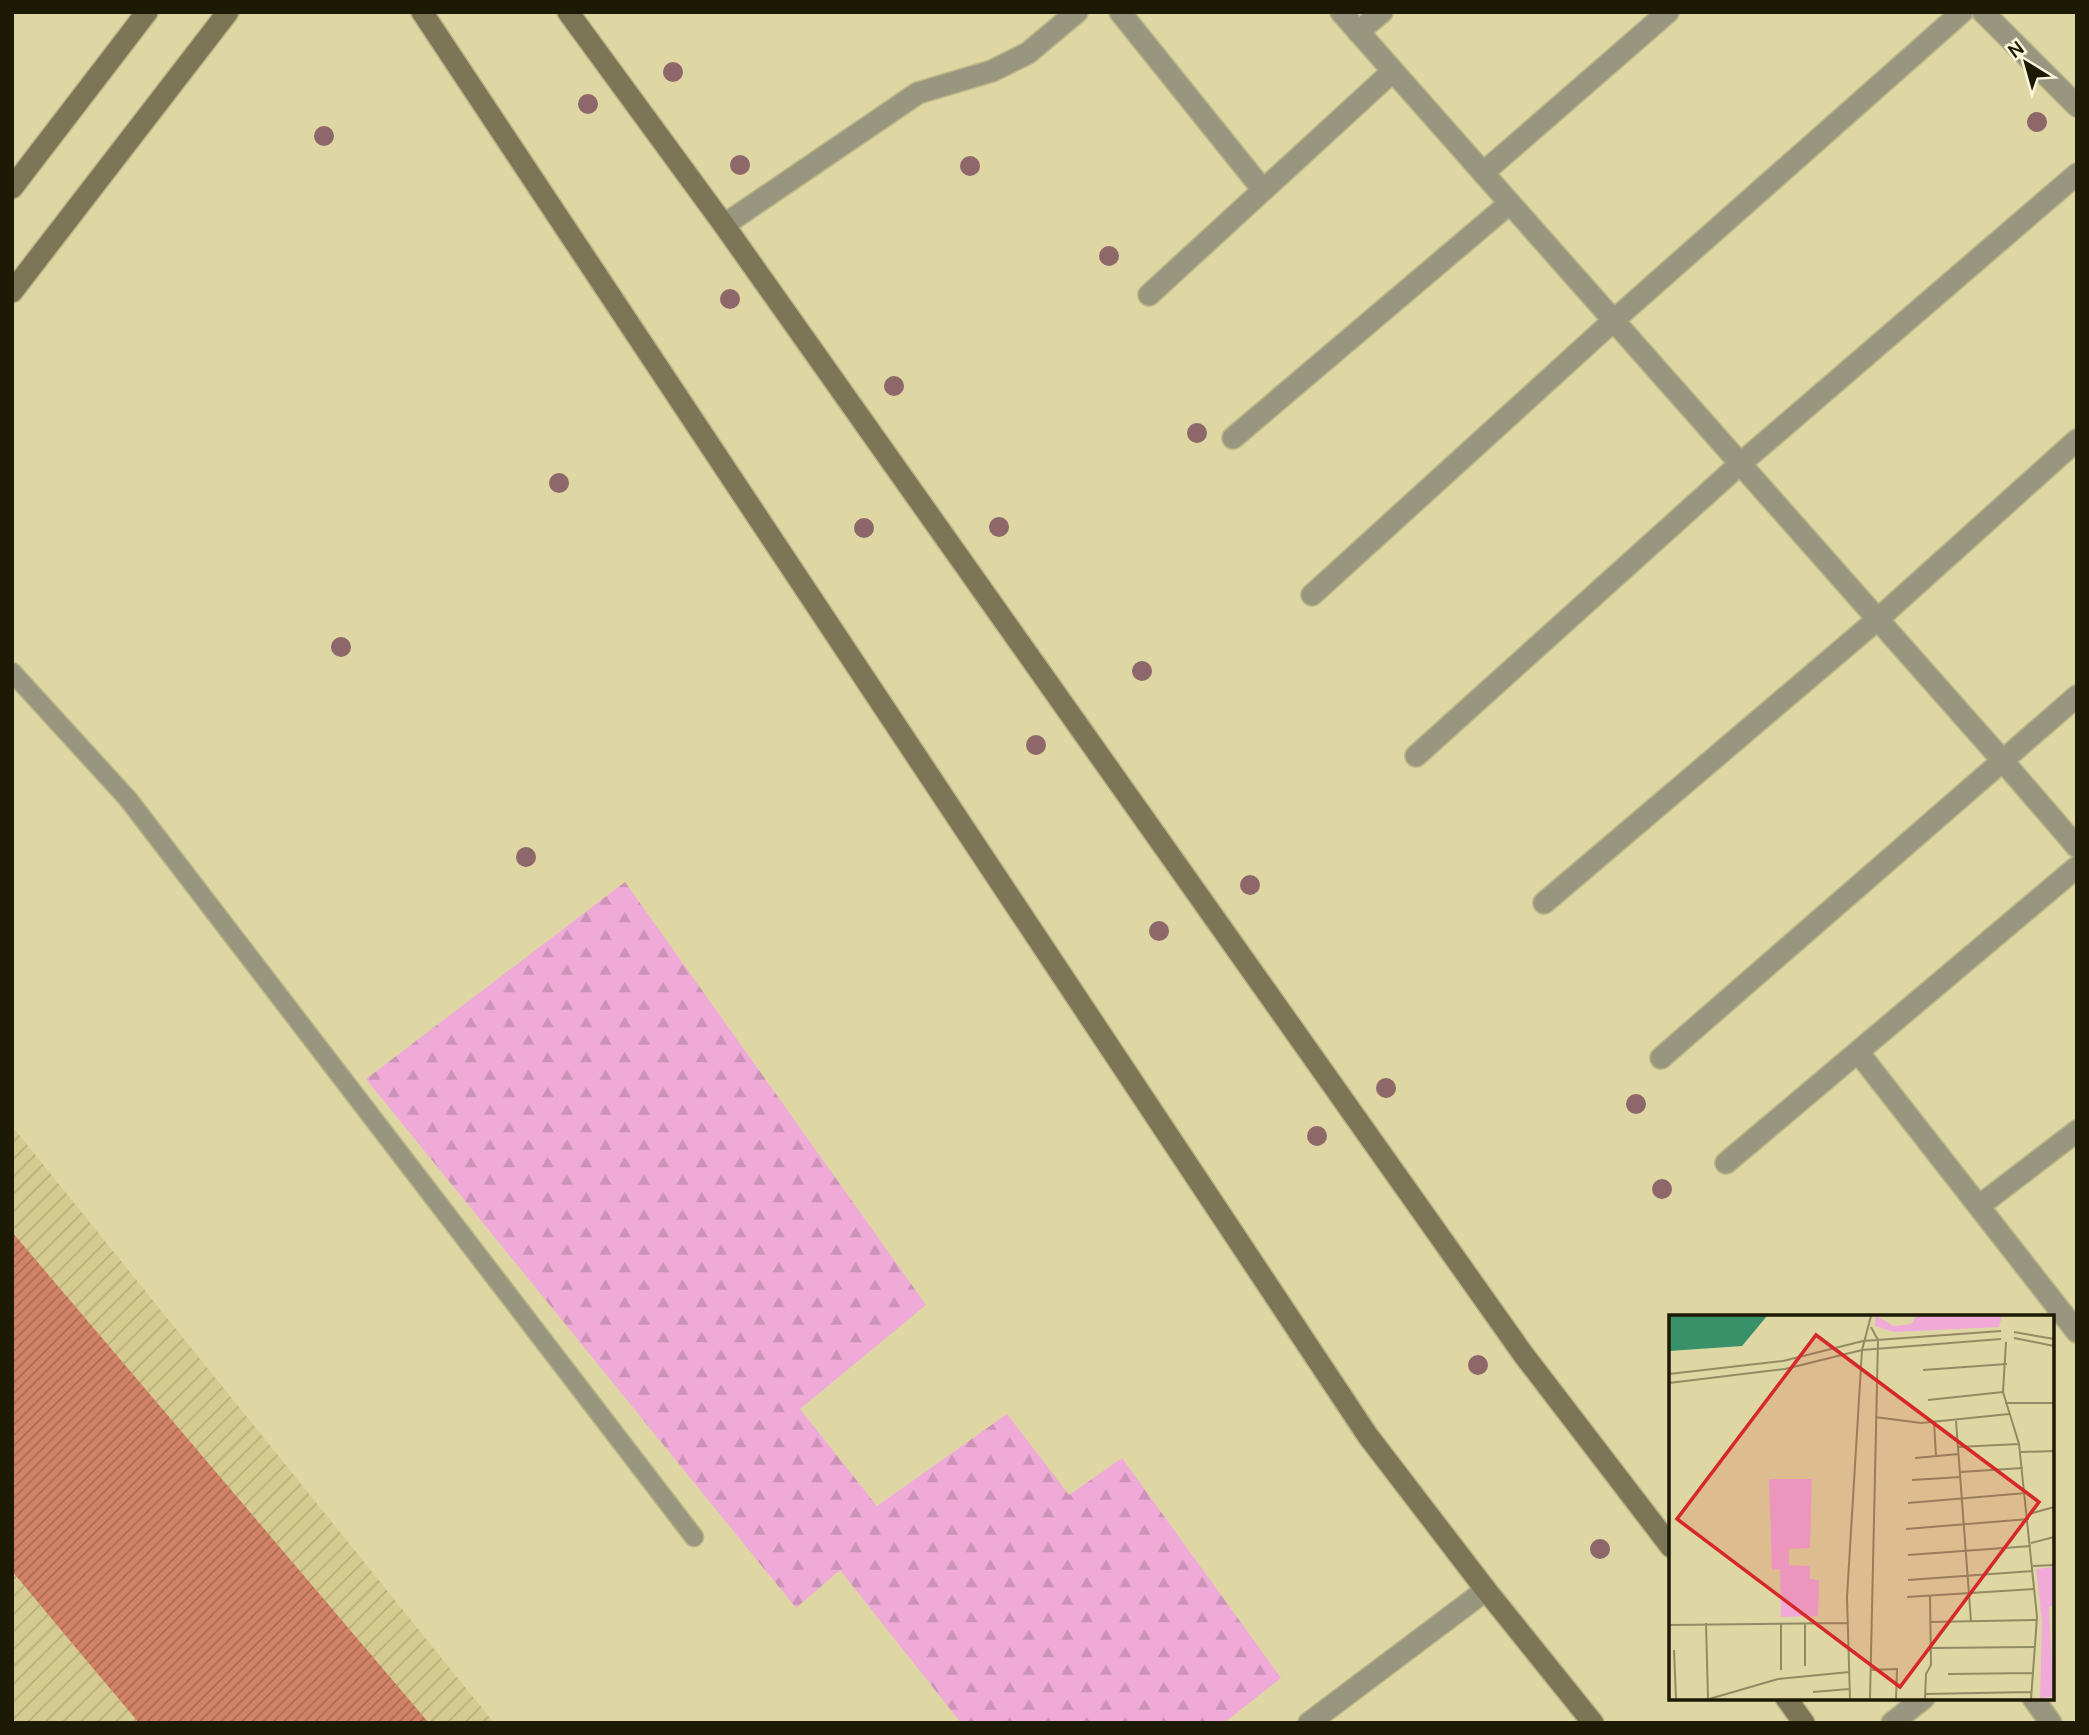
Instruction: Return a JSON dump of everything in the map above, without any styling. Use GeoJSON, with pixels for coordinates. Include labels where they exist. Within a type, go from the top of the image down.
{"type":"FeatureCollection","features":[{"type":"Feature","properties":{"kind":"street"},"geometry":{"type":"LineString","coordinates":[[12,188],[147,12]]}},
{"type":"Feature","properties":{"kind":"street"},"geometry":{"type":"LineString","coordinates":[[12,292],[228,12]]}},
{"type":"Feature","properties":{"kind":"street"},"geometry":{"type":"LineString","coordinates":[[422,12],[1368,1436],[1486,1590],[1593,1723]]}},
{"type":"Feature","properties":{"kind":"street"},"geometry":{"type":"LineString","coordinates":[[568,12],[724,225],[1523,1354],[1669,1544]]}},
{"type":"Feature","properties":{"kind":"street"},"geometry":{"type":"LineString","coordinates":[[724,225],[918,93],[992,71],[1027,53],[1077,12]]}},
{"type":"Feature","properties":{"kind":"street"},"geometry":{"type":"LineString","coordinates":[[1120,12],[1264,190]]}},
{"type":"Feature","properties":{"kind":"street"},"geometry":{"type":"LineString","coordinates":[[1341,12],[2077,847]]}},
{"type":"Feature","properties":{"kind":"street"},"geometry":{"type":"LineString","coordinates":[[1358,32],[1382,12]]}},
{"type":"Feature","properties":{"kind":"street"},"geometry":{"type":"LineString","coordinates":[[1483,173],[1668,12]]}},
{"type":"Feature","properties":{"kind":"street"},"geometry":{"type":"LineString","coordinates":[[1312,595],[1613,321],[1962,12]]}},
{"type":"Feature","properties":{"kind":"street"},"geometry":{"type":"LineString","coordinates":[[1983,12],[2077,106]]}},
{"type":"Feature","properties":{"kind":"street"},"geometry":{"type":"LineString","coordinates":[[1149,295],[1393,71]]}},
{"type":"Feature","properties":{"kind":"street"},"geometry":{"type":"LineString","coordinates":[[1416,756],[1740,464],[2077,174]]}},
{"type":"Feature","properties":{"kind":"street"},"geometry":{"type":"LineString","coordinates":[[1233,438],[1510,203]]}},
{"type":"Feature","properties":{"kind":"street"},"geometry":{"type":"LineString","coordinates":[[1544,902],[1878,619],[2077,440]]}},
{"type":"Feature","properties":{"kind":"street"},"geometry":{"type":"LineString","coordinates":[[1661,1058],[2077,696]]}},
{"type":"Feature","properties":{"kind":"street"},"geometry":{"type":"LineString","coordinates":[[1726,1163],[2077,867]]}},
{"type":"Feature","properties":{"kind":"street"},"geometry":{"type":"LineString","coordinates":[[1858,1052],[2077,1332]]}},
{"type":"Feature","properties":{"kind":"street"},"geometry":{"type":"LineString","coordinates":[[1979,1206],[2077,1131]]}},
{"type":"Feature","properties":{"kind":"street"},"geometry":{"type":"LineString","coordinates":[[1308,1723],[1486,1590]]}},
{"type":"Feature","properties":{"kind":"street"},"geometry":{"type":"LineString","coordinates":[[1787,1700],[1804,1723]]}},
{"type":"Feature","properties":{"kind":"street"},"geometry":{"type":"LineString","coordinates":[[1892,1723],[1921,1700]]}},
{"type":"Feature","properties":{"kind":"street"},"geometry":{"type":"LineString","coordinates":[[2034,1700],[2050,1723]]}},
{"type":"Feature","properties":{"kind":"lane"},"geometry":{"type":"LineString","coordinates":[[12,672],[128,799],[694,1537]]}},
{"type":"Feature","properties":{"kind":"shaded area"},"geometry":{"type":"Polygon","coordinates":[[[12,1126],[494,1723],[12,1723],[12,1126]]]}},
{"type":"Feature","properties":{"kind":"green space"},"geometry":{"type":"Polygon","coordinates":[[[625,882],[926,1305],[800,1409],[877,1506],[1007,1414],[1069,1495],[1122,1458],[1281,1678],[1224,1723],[961,1723],[840,1570],[796,1608],[366,1079],[625,882]]]}},
{"type":"Feature","properties":{"kind":"building"},"geometry":{"type":"Polygon","coordinates":[[[12,1232],[429,1723],[139,1723],[12,1571],[12,1232]]]}}]}
